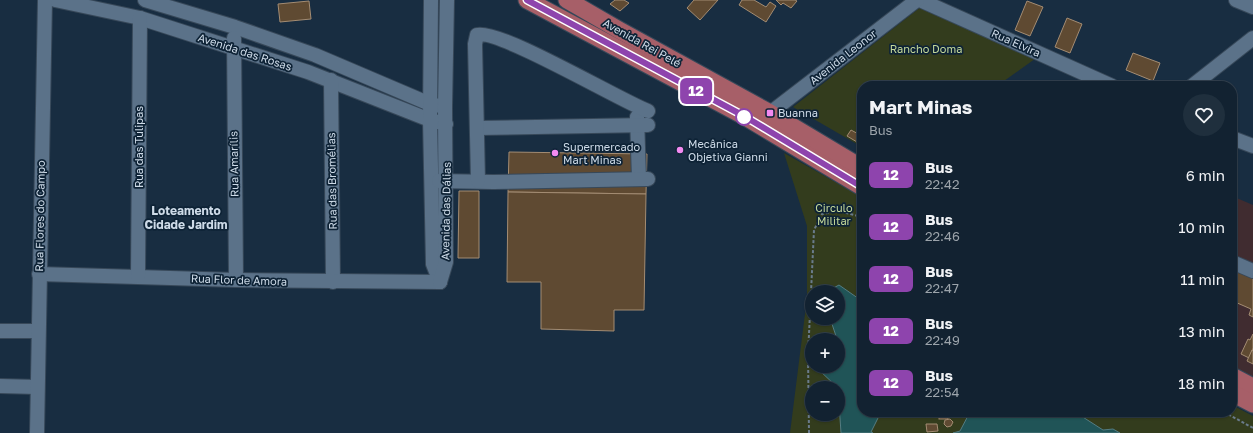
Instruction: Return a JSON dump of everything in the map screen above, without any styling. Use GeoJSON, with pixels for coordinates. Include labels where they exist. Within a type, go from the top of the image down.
{"type":"FeatureCollection","features":[{"type":"Feature","properties":{"kind":"main road","name":"Avenida Rei Pelé"},"geometry":{"type":"LineString","coordinates":[[527,0],[744,116],[857,184]]}},
{"type":"Feature","properties":{"kind":"main road","name":"Avenida Rei Pelé"},"geometry":{"type":"LineString","coordinates":[[567,0],[770,113],[857,165]]}},
{"type":"Feature","properties":{"kind":"main road"},"geometry":{"type":"LineString","coordinates":[[1237,379],[1253,387]]}},
{"type":"Feature","properties":{"kind":"main road"},"geometry":{"type":"LineString","coordinates":[[1237,396],[1253,404]]}},
{"type":"Feature","properties":{"kind":"street","name":"Rua Flores do Campo"},"geometry":{"type":"LineString","coordinates":[[37,433],[45,0]]}},
{"type":"Feature","properties":{"kind":"street","name":"Avenida das Rosas"},"geometry":{"type":"LineString","coordinates":[[55,0],[140,18],[331,80],[430,120],[446,124]]}},
{"type":"Feature","properties":{"kind":"street","name":"Avenida das Rosas"},"geometry":{"type":"LineString","coordinates":[[144,0],[235,27],[315,55],[430,104],[445,107]]}},
{"type":"Feature","properties":{"kind":"street","name":"Avenida das Dálias"},"geometry":{"type":"LineString","coordinates":[[431,0],[430,120],[433,264],[440,282]]}},
{"type":"Feature","properties":{"kind":"street","name":"Avenida das Dálias"},"geometry":{"type":"LineString","coordinates":[[440,282],[446,262],[445,107],[447,0]]}},
{"type":"Feature","properties":{"kind":"street","name":"Avenida Leonor"},"geometry":{"type":"LineString","coordinates":[[770,113],[918,0]]}},
{"type":"Feature","properties":{"kind":"street","name":"Rua Elvira"},"geometry":{"type":"LineString","coordinates":[[918,0],[1101,81]]}},
{"type":"Feature","properties":{"kind":"street"},"geometry":{"type":"LineString","coordinates":[[1236,0],[1253,7]]}},
{"type":"Feature","properties":{"kind":"street","name":"Rua das Tulipas"},"geometry":{"type":"LineString","coordinates":[[138,276],[140,18]]}},
{"type":"Feature","properties":{"kind":"street","name":"Rua Amarílis"},"geometry":{"type":"LineString","coordinates":[[235,27],[233,48],[236,280]]}},
{"type":"Feature","properties":{"kind":"street"},"geometry":{"type":"LineString","coordinates":[[431,181],[446,180],[478,181],[644,179],[642,109],[612,92],[519,46],[480,34],[477,36],[475,44],[478,181]]}},
{"type":"Feature","properties":{"kind":"street"},"geometry":{"type":"LineString","coordinates":[[1198,81],[1253,38]]}},
{"type":"Feature","properties":{"kind":"street","name":"Rua das Bromélias"},"geometry":{"type":"LineString","coordinates":[[331,80],[333,282]]}},
{"type":"Feature","properties":{"kind":"street"},"geometry":{"type":"LineString","coordinates":[[477,128],[642,125]]}},
{"type":"Feature","properties":{"kind":"street"},"geometry":{"type":"LineString","coordinates":[[1237,140],[1253,146]]}},
{"type":"Feature","properties":{"kind":"street"},"geometry":{"type":"LineString","coordinates":[[1237,264],[1253,271]]}},
{"type":"Feature","properties":{"kind":"street","name":"Rua Flor de Amora"},"geometry":{"type":"LineString","coordinates":[[39,274],[333,282],[440,282]]}},
{"type":"Feature","properties":{"kind":"street"},"geometry":{"type":"LineString","coordinates":[[0,331],[38,331]]}},
{"type":"Feature","properties":{"kind":"street"},"geometry":{"type":"LineString","coordinates":[[0,386],[37,387]]}},
{"type":"Feature","properties":{"kind":"path"},"geometry":{"type":"LineString","coordinates":[[809,433],[808,355],[814,230],[822,214],[838,211],[857,216]]}},
{"type":"Feature","properties":{"kind":"path"},"geometry":{"type":"LineString","coordinates":[[1233,417],[1253,428]]}},
{"type":"Feature","properties":{"kind":"shaded area"},"geometry":{"type":"Polygon","coordinates":[[[1237,198],[1253,205],[1253,392],[1237,384],[1237,198]]]}},
{"type":"Feature","properties":{"kind":"shaded area"},"geometry":{"type":"Polygon","coordinates":[[[845,289],[857,298],[857,417],[878,417],[871,432],[873,433],[841,433],[840,421],[845,421],[845,381],[831,381],[822,373],[845,373],[845,333],[835,333],[832,325],[845,325],[845,289]]]}},
{"type":"Feature","properties":{"kind":"shaded area"},"geometry":{"type":"Polygon","coordinates":[[[967,417],[1083,417],[1103,430],[1113,429],[1120,433],[953,433],[960,431],[967,417]]]}},
{"type":"Feature","properties":{"kind":"green space","name":"Rancho Doma"},"geometry":{"type":"Polygon","coordinates":[[[922,6],[1039,56],[1004,81],[857,81],[857,144],[793,107],[922,6]]]}},
{"type":"Feature","properties":{"kind":"green space","name":"Circulo Militar"},"geometry":{"type":"Polygon","coordinates":[[[784,153],[857,194],[857,417],[1237,417],[1237,408],[1253,416],[1253,433],[790,433],[805,314],[805,325],[845,325],[845,285],[807,285],[807,226],[784,153]]]}},
{"type":"Feature","properties":{"kind":"building"},"geometry":{"type":"Polygon","coordinates":[[[615,0],[624,0],[629,3],[620,11],[610,4],[615,0]]]}},
{"type":"Feature","properties":{"kind":"building"},"geometry":{"type":"Polygon","coordinates":[[[694,0],[718,0],[700,20],[687,8],[694,0]]]}},
{"type":"Feature","properties":{"kind":"building"},"geometry":{"type":"Polygon","coordinates":[[[742,0],[754,0],[766,7],[770,2],[776,6],[766,22],[739,5],[742,0]]]}},
{"type":"Feature","properties":{"kind":"building"},"geometry":{"type":"Polygon","coordinates":[[[776,0],[797,1],[791,8],[783,3],[781,5],[776,0]]]}},
{"type":"Feature","properties":{"kind":"building"},"geometry":{"type":"Polygon","coordinates":[[[309,1],[311,19],[280,22],[278,4],[309,1]]]}},
{"type":"Feature","properties":{"kind":"building"},"geometry":{"type":"Polygon","coordinates":[[[1027,1],[1043,7],[1030,36],[1015,30],[1027,1]]]}},
{"type":"Feature","properties":{"kind":"building"},"geometry":{"type":"Polygon","coordinates":[[[1067,18],[1082,24],[1070,53],[1055,47],[1067,18]]]}},
{"type":"Feature","properties":{"kind":"building"},"geometry":{"type":"Polygon","coordinates":[[[1133,53],[1160,63],[1153,81],[1126,70],[1133,53]]]}},
{"type":"Feature","properties":{"kind":"building"},"geometry":{"type":"Polygon","coordinates":[[[851,130],[857,133],[857,142],[847,136],[851,130]]]}},
{"type":"Feature","properties":{"kind":"building"},"geometry":{"type":"Polygon","coordinates":[[[509,152],[647,154],[646,194],[508,192],[509,152]]]}},
{"type":"Feature","properties":{"kind":"building"},"geometry":{"type":"Polygon","coordinates":[[[459,191],[479,191],[479,258],[458,258],[459,191]]]}},
{"type":"Feature","properties":{"kind":"building"},"geometry":{"type":"Polygon","coordinates":[[[508,192],[646,194],[644,310],[614,310],[614,331],[541,329],[541,282],[507,282],[508,192]]]}},
{"type":"Feature","properties":{"kind":"building"},"geometry":{"type":"Polygon","coordinates":[[[1237,270],[1253,277],[1253,317],[1249,315],[1251,309],[1237,303],[1237,270]]]}},
{"type":"Feature","properties":{"kind":"building"},"geometry":{"type":"Polygon","coordinates":[[[1253,334],[1253,348],[1249,358],[1241,354],[1248,339],[1250,340],[1253,334]]]}},
{"type":"Feature","properties":{"kind":"building"},"geometry":{"type":"Polygon","coordinates":[[[1252,350],[1253,351],[1253,364],[1247,361],[1252,350]]]}},
{"type":"Feature","properties":{"kind":"building"},"geometry":{"type":"Polygon","coordinates":[[[939,417],[948,417],[948,419],[939,419],[939,417]]]}},
{"type":"Feature","properties":{"kind":"building"},"geometry":{"type":"Polygon","coordinates":[[[950,419],[953,422],[951,426],[947,427],[944,424],[945,420],[950,419]]]}},
{"type":"Feature","properties":{"kind":"building"},"geometry":{"type":"Polygon","coordinates":[[[926,424],[937,424],[938,431],[927,432],[926,424]]]}},
{"type":"Feature","properties":{"kind":"bus line","name":"12"},"geometry":{"type":"LineString","coordinates":[[527,0],[744,116],[857,184]]}},
{"type":"Feature","properties":{"kind":"place","name":"Buanna"},"geometry":{"type":"Point","coordinates":[770,113]}},
{"type":"Feature","properties":{"kind":"place","name":"Mecânica Objetiva Gianni"},"geometry":{"type":"Point","coordinates":[680,150]}},
{"type":"Feature","properties":{"kind":"place","name":"Supermercado Mart Minas"},"geometry":{"type":"Point","coordinates":[555,153]}},
{"type":"Feature","properties":{"kind":"district","name":"Loteamento Cidade Jardim"},"geometry":{"type":"Point","coordinates":[186,218]}}]}
